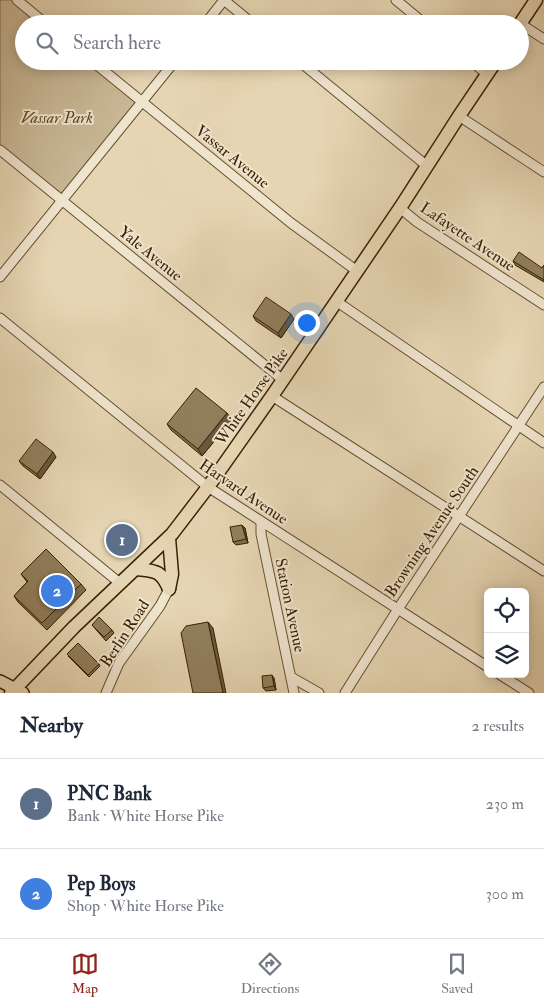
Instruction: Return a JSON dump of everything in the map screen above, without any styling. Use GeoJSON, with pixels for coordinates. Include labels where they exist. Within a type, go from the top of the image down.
{"type":"FeatureCollection","features":[{"type":"Feature","properties":{"kind":"highway"},"geometry":{"type":"LineString","coordinates":[[527,15],[536,0]]}},
{"type":"Feature","properties":{"kind":"highway","name":"White Horse Pike"},"geometry":{"type":"LineString","coordinates":[[17,691],[74,627],[169,538],[208,487],[400,208],[490,70]]}},
{"type":"Feature","properties":{"kind":"highway"},"geometry":{"type":"LineString","coordinates":[[168,589],[172,574],[169,538]]}},
{"type":"Feature","properties":{"kind":"highway"},"geometry":{"type":"LineString","coordinates":[[137,569],[157,572],[163,577],[168,589]]}},
{"type":"Feature","properties":{"kind":"main road"},"geometry":{"type":"LineString","coordinates":[[0,681],[17,691]]}},
{"type":"Feature","properties":{"kind":"street"},"geometry":{"type":"LineString","coordinates":[[17,0],[35,15]]}},
{"type":"Feature","properties":{"kind":"street"},"geometry":{"type":"LineString","coordinates":[[212,15],[224,0],[242,15]]}},
{"type":"Feature","properties":{"kind":"street"},"geometry":{"type":"LineString","coordinates":[[396,0],[414,15]]}},
{"type":"Feature","properties":{"kind":"street"},"geometry":{"type":"LineString","coordinates":[[529,29],[544,39]]}},
{"type":"Feature","properties":{"kind":"street","name":"Vassar Avenue"},"geometry":{"type":"LineString","coordinates":[[103,70],[291,223],[357,271]]}},
{"type":"Feature","properties":{"kind":"street"},"geometry":{"type":"LineString","coordinates":[[0,278],[167,70]]}},
{"type":"Feature","properties":{"kind":"street"},"geometry":{"type":"LineString","coordinates":[[310,70],[427,166]]}},
{"type":"Feature","properties":{"kind":"street"},"geometry":{"type":"LineString","coordinates":[[482,70],[487,74]]}},
{"type":"Feature","properties":{"kind":"street"},"geometry":{"type":"LineString","coordinates":[[459,116],[544,172]]}},
{"type":"Feature","properties":{"kind":"street","name":"Yale Avenue"},"geometry":{"type":"LineString","coordinates":[[0,150],[283,380]]}},
{"type":"Feature","properties":{"kind":"street","name":"Lafayette Avenue"},"geometry":{"type":"LineString","coordinates":[[400,208],[418,222],[544,305]]}},
{"type":"Feature","properties":{"kind":"street"},"geometry":{"type":"LineString","coordinates":[[336,301],[544,443]]}},
{"type":"Feature","properties":{"kind":"street","name":"Harvard Avenue"},"geometry":{"type":"LineString","coordinates":[[0,318],[208,487],[484,664]]}},
{"type":"Feature","properties":{"kind":"street","name":"Browning Avenue South"},"geometry":{"type":"LineString","coordinates":[[345,693],[544,387]]}},
{"type":"Feature","properties":{"kind":"street"},"geometry":{"type":"LineString","coordinates":[[272,396],[544,571]]}},
{"type":"Feature","properties":{"kind":"street"},"geometry":{"type":"LineString","coordinates":[[0,485],[121,584]]}},
{"type":"Feature","properties":{"kind":"street","name":"Station Avenue"},"geometry":{"type":"LineString","coordinates":[[261,522],[261,534],[294,693]]}},
{"type":"Feature","properties":{"kind":"street","name":"Berlin Road"},"geometry":{"type":"LineString","coordinates":[[106,693],[119,663],[160,606],[168,589]]}},
{"type":"Feature","properties":{"kind":"street"},"geometry":{"type":"LineString","coordinates":[[291,677],[319,693]]}},
{"type":"Feature","properties":{"kind":"street"},"geometry":{"type":"LineString","coordinates":[[506,678],[529,693]]}},
{"type":"Feature","properties":{"kind":"green space","name":"Vassar Park"},"geometry":{"type":"Polygon","coordinates":[[[0,0],[17,0],[35,15],[15,15],[15,70],[103,70],[142,102],[63,200],[0,150],[0,0]]]}},
{"type":"Feature","properties":{"kind":"building"},"geometry":{"type":"Polygon","coordinates":[[[519,252],[542,268],[544,265],[544,280],[513,261],[519,252]]]}},
{"type":"Feature","properties":{"kind":"building"},"geometry":{"type":"Polygon","coordinates":[[[266,297],[291,314],[278,333],[253,316],[266,297]]]}},
{"type":"Feature","properties":{"kind":"building"},"geometry":{"type":"Polygon","coordinates":[[[196,388],[227,413],[198,449],[167,424],[196,388]]]}},
{"type":"Feature","properties":{"kind":"building"},"geometry":{"type":"Polygon","coordinates":[[[36,439],[53,452],[37,474],[19,461],[36,439]]]}},
{"type":"Feature","properties":{"kind":"building"},"geometry":{"type":"Polygon","coordinates":[[[122,523],[133,534],[115,552],[104,540],[122,523]]]}},
{"type":"Feature","properties":{"kind":"building"},"geometry":{"type":"Polygon","coordinates":[[[242,525],[246,539],[233,542],[230,527],[242,525]]]}},
{"type":"Feature","properties":{"kind":"building"},"geometry":{"type":"Polygon","coordinates":[[[46,549],[81,584],[42,623],[14,596],[28,581],[21,574],[46,549]]]}},
{"type":"Feature","properties":{"kind":"building"},"geometry":{"type":"Polygon","coordinates":[[[99,617],[112,630],[104,637],[92,625],[99,617]]]}},
{"type":"Feature","properties":{"kind":"building"},"geometry":{"type":"Polygon","coordinates":[[[208,622],[223,693],[193,693],[181,633],[186,626],[208,622]]]}},
{"type":"Feature","properties":{"kind":"building"},"geometry":{"type":"Polygon","coordinates":[[[78,643],[99,664],[88,675],[67,654],[78,643]]]}},
{"type":"Feature","properties":{"kind":"building"},"geometry":{"type":"Polygon","coordinates":[[[272,675],[274,686],[263,688],[262,676],[272,675]]]}},
{"type":"Feature","properties":{"kind":"place","name":"PNC Bank"},"geometry":{"type":"Point","coordinates":[122,540]}},
{"type":"Feature","properties":{"kind":"place","name":"Pep Boys"},"geometry":{"type":"Point","coordinates":[57,591]}}]}
